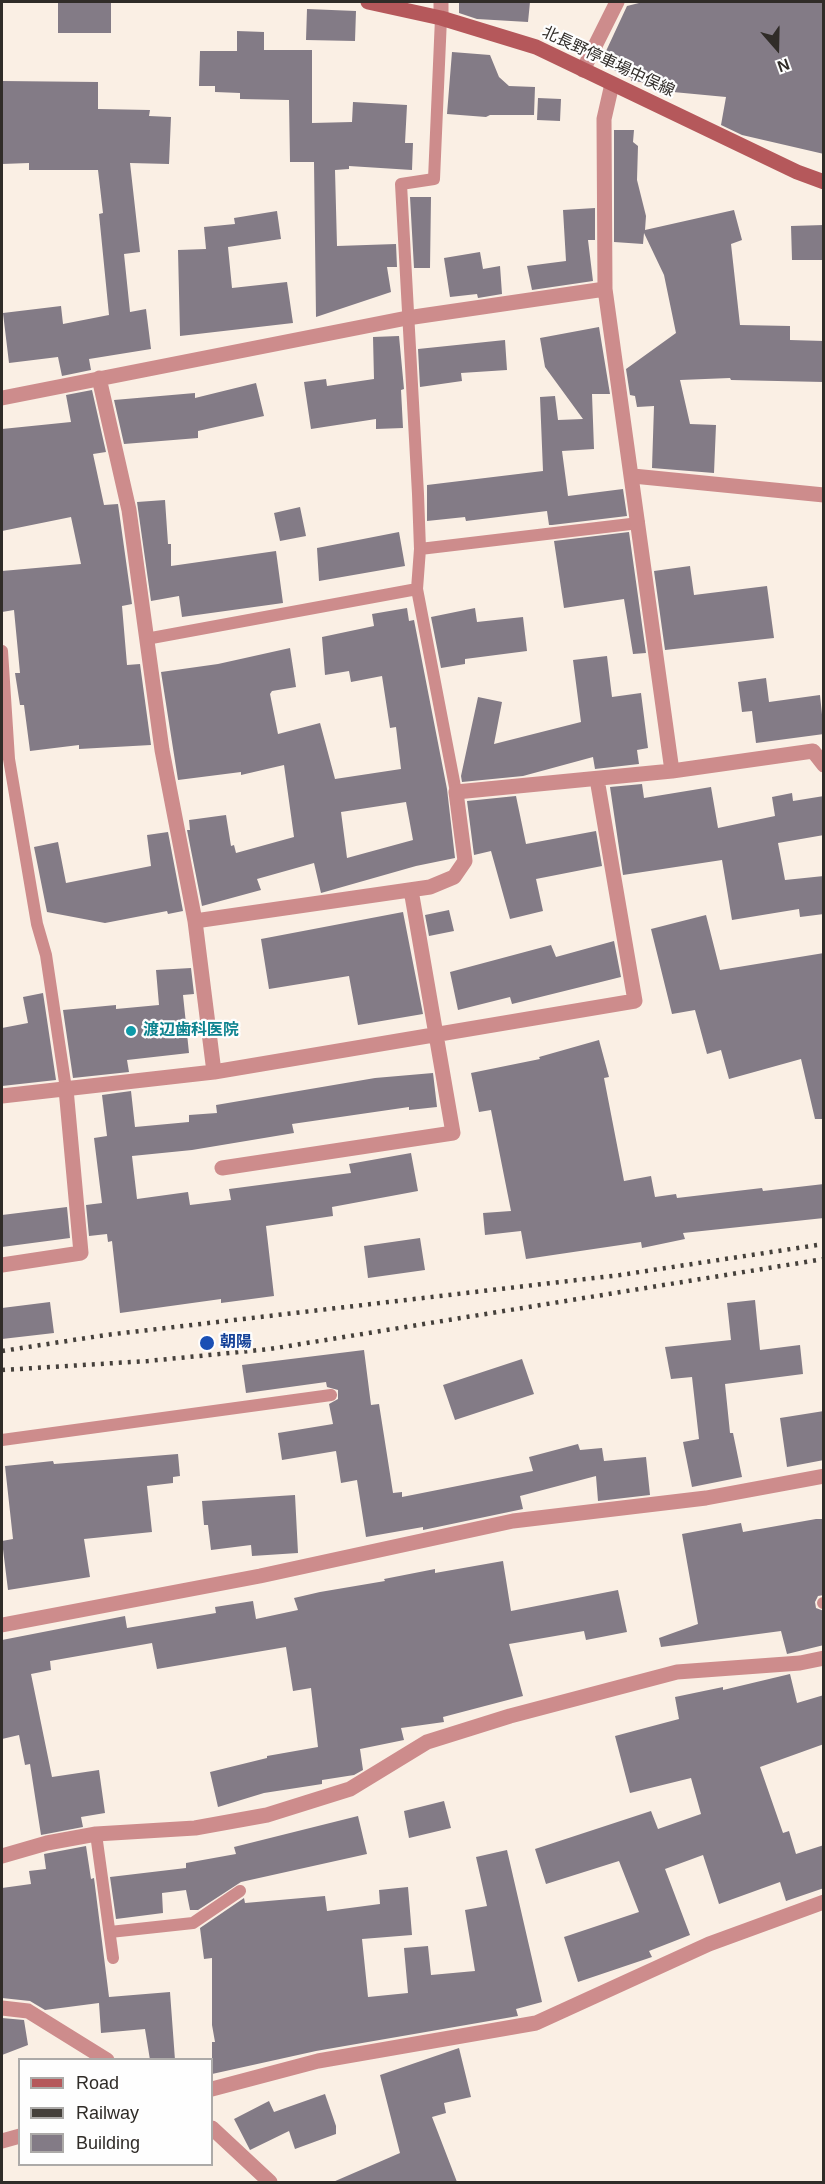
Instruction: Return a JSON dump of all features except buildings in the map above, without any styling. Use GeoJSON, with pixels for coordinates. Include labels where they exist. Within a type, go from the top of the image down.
{"type":"FeatureCollection","features":[{"type":"Feature","properties":{"kind":"main road","name":"北長野停車場中俣線"},"geometry":{"type":"LineString","coordinates":[[368,2],[441,18],[536,46],[797,172],[824,182]]}},
{"type":"Feature","properties":{"kind":"street"},"geometry":{"type":"LineString","coordinates":[[441,2],[441,18]]}},
{"type":"Feature","properties":{"kind":"street"},"geometry":{"type":"LineString","coordinates":[[583,70],[617,2]]}},
{"type":"Feature","properties":{"kind":"street"},"geometry":{"type":"LineString","coordinates":[[612,84],[604,119],[605,289],[633,476],[672,771]]}},
{"type":"Feature","properties":{"kind":"street"},"geometry":{"type":"LineString","coordinates":[[2,398],[407,318],[605,289]]}},
{"type":"Feature","properties":{"kind":"street"},"geometry":{"type":"LineString","coordinates":[[99,378],[129,510],[162,750],[195,921],[214,1072]]}},
{"type":"Feature","properties":{"kind":"street"},"geometry":{"type":"LineString","coordinates":[[633,476],[824,495]]}},
{"type":"Feature","properties":{"kind":"street"},"geometry":{"type":"LineString","coordinates":[[195,921],[430,887],[454,877],[465,861],[456,792],[672,771],[813,751],[824,765]]}},
{"type":"Feature","properties":{"kind":"street"},"geometry":{"type":"LineString","coordinates":[[2,1096],[214,1072],[635,1001],[597,779]]}},
{"type":"Feature","properties":{"kind":"street"},"geometry":{"type":"LineString","coordinates":[[222,1168],[453,1133],[411,890]]}},
{"type":"Feature","properties":{"kind":"street"},"geometry":{"type":"LineString","coordinates":[[2,1264],[81,1253],[66,1089]]}},
{"type":"Feature","properties":{"kind":"street"},"geometry":{"type":"LineString","coordinates":[[2,1625],[260,1576],[513,1521],[706,1498],[824,1476]]}},
{"type":"Feature","properties":{"kind":"street"},"geometry":{"type":"LineString","coordinates":[[2,1856],[47,1843],[96,1834],[195,1828],[267,1815],[350,1789],[427,1742],[510,1716],[677,1672],[800,1663],[824,1658]]}},
{"type":"Feature","properties":{"kind":"street"},"geometry":{"type":"LineString","coordinates":[[213,2089],[318,2061],[536,2023],[709,1944],[824,1902]]}},
{"type":"Feature","properties":{"kind":"street"},"geometry":{"type":"LineString","coordinates":[[2,2008],[28,2011],[104,2058]]}},
{"type":"Feature","properties":{"kind":"street"},"geometry":{"type":"LineString","coordinates":[[213,2129],[270,2182]]}},
{"type":"Feature","properties":{"kind":"street"},"geometry":{"type":"LineString","coordinates":[[2,2140],[18,2136]]}},
{"type":"Feature","properties":{"kind":"lane"},"geometry":{"type":"LineString","coordinates":[[441,18],[434,179],[401,184],[420,549],[417,589],[456,792]]}},
{"type":"Feature","properties":{"kind":"lane"},"geometry":{"type":"LineString","coordinates":[[420,549],[639,524]]}},
{"type":"Feature","properties":{"kind":"lane"},"geometry":{"type":"LineString","coordinates":[[147,639],[417,589]]}},
{"type":"Feature","properties":{"kind":"lane"},"geometry":{"type":"LineString","coordinates":[[2,651],[9,759],[37,924],[46,955],[66,1089]]}},
{"type":"Feature","properties":{"kind":"lane"},"geometry":{"type":"LineString","coordinates":[[2,1440],[331,1395]]}},
{"type":"Feature","properties":{"kind":"lane"},"geometry":{"type":"LineString","coordinates":[[96,1834],[113,1958]]}},
{"type":"Feature","properties":{"kind":"lane"},"geometry":{"type":"LineString","coordinates":[[110,1932],[193,1923],[240,1891]]}},
{"type":"Feature","properties":{"kind":"railway"},"geometry":{"type":"LineString","coordinates":[[2,1351],[106,1335],[620,1275],[824,1244]]}},
{"type":"Feature","properties":{"kind":"railway"},"geometry":{"type":"LineString","coordinates":[[2,1370],[148,1361],[270,1349],[824,1259]]}},
{"type":"Feature","properties":{"kind":"place","name":"渡辺歯科医院"},"geometry":{"type":"Point","coordinates":[131,1031]}},
{"type":"Feature","properties":{"kind":"place","name":"朝陽"},"geometry":{"type":"Point","coordinates":[207,1343]}}]}
